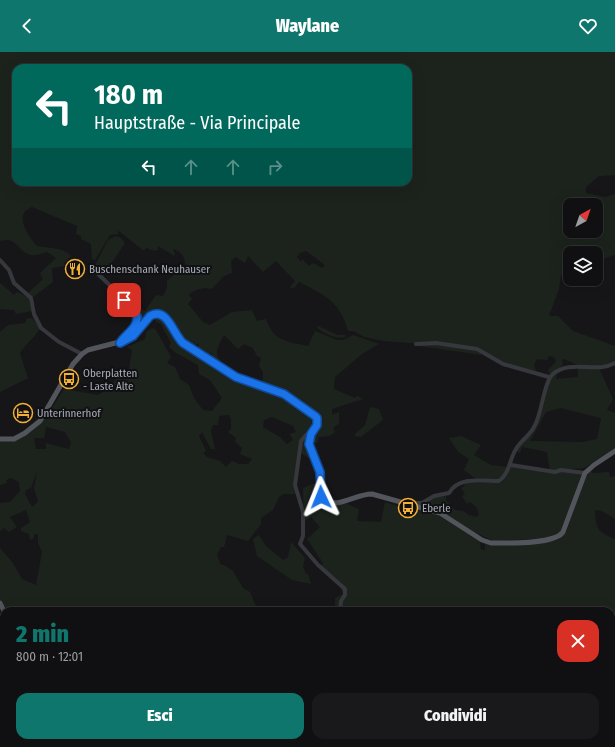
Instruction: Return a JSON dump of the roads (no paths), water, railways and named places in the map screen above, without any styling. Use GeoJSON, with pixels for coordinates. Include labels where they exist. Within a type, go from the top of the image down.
{"type":"FeatureCollection","features":[{"type":"Feature","properties":{"kind":"main road"},"geometry":{"type":"LineString","coordinates":[[0,439],[7,440],[20,436],[40,421],[74,364],[82,354],[88,350],[120,343],[133,336],[150,316],[158,313],[163,315],[183,343],[224,370],[250,383],[284,394],[317,418],[318,421],[311,434],[309,444],[320,472],[323,501],[339,503],[364,494],[372,494],[440,513],[482,540],[491,543],[548,540],[558,538],[563,532],[585,473],[594,464],[615,451]]}},
{"type":"Feature","properties":{"kind":"street"},"geometry":{"type":"LineString","coordinates":[[0,260],[9,270],[14,283],[31,298],[34,314],[41,328],[59,342],[82,354]]}},
{"type":"Feature","properties":{"kind":"street"},"geometry":{"type":"LineString","coordinates":[[95,271],[124,300],[137,316],[134,328],[120,343]]}},
{"type":"Feature","properties":{"kind":"street"},"geometry":{"type":"LineString","coordinates":[[416,344],[436,343],[477,349],[503,364],[549,377]]}},
{"type":"Feature","properties":{"kind":"street"},"geometry":{"type":"LineString","coordinates":[[405,504],[422,503],[434,496],[449,493],[452,488],[464,482],[499,481],[504,478],[511,465],[516,448],[535,426],[542,407],[549,377],[558,370],[565,368],[582,366],[607,367],[615,363]]}},
{"type":"Feature","properties":{"kind":"street"},"geometry":{"type":"LineString","coordinates":[[311,434],[306,435],[301,441],[295,485],[303,512],[303,536],[300,544],[318,565],[346,589],[345,595],[341,601],[340,607]]}},
{"type":"Feature","properties":{"kind":"street"},"geometry":{"type":"LineString","coordinates":[[511,465],[555,472],[561,470],[585,473]]}},
{"type":"Feature","properties":{"kind":"place","name":"Buschenschank Neuhauser"},"geometry":{"type":"Point","coordinates":[75,269]}},
{"type":"Feature","properties":{"kind":"place","name":"Oberplatten - Laste Alte"},"geometry":{"type":"Point","coordinates":[69,379]}},
{"type":"Feature","properties":{"kind":"place","name":"Unterinnerhof"},"geometry":{"type":"Point","coordinates":[23,413]}},
{"type":"Feature","properties":{"kind":"place","name":"Eberle"},"geometry":{"type":"Point","coordinates":[408,508]}}]}
